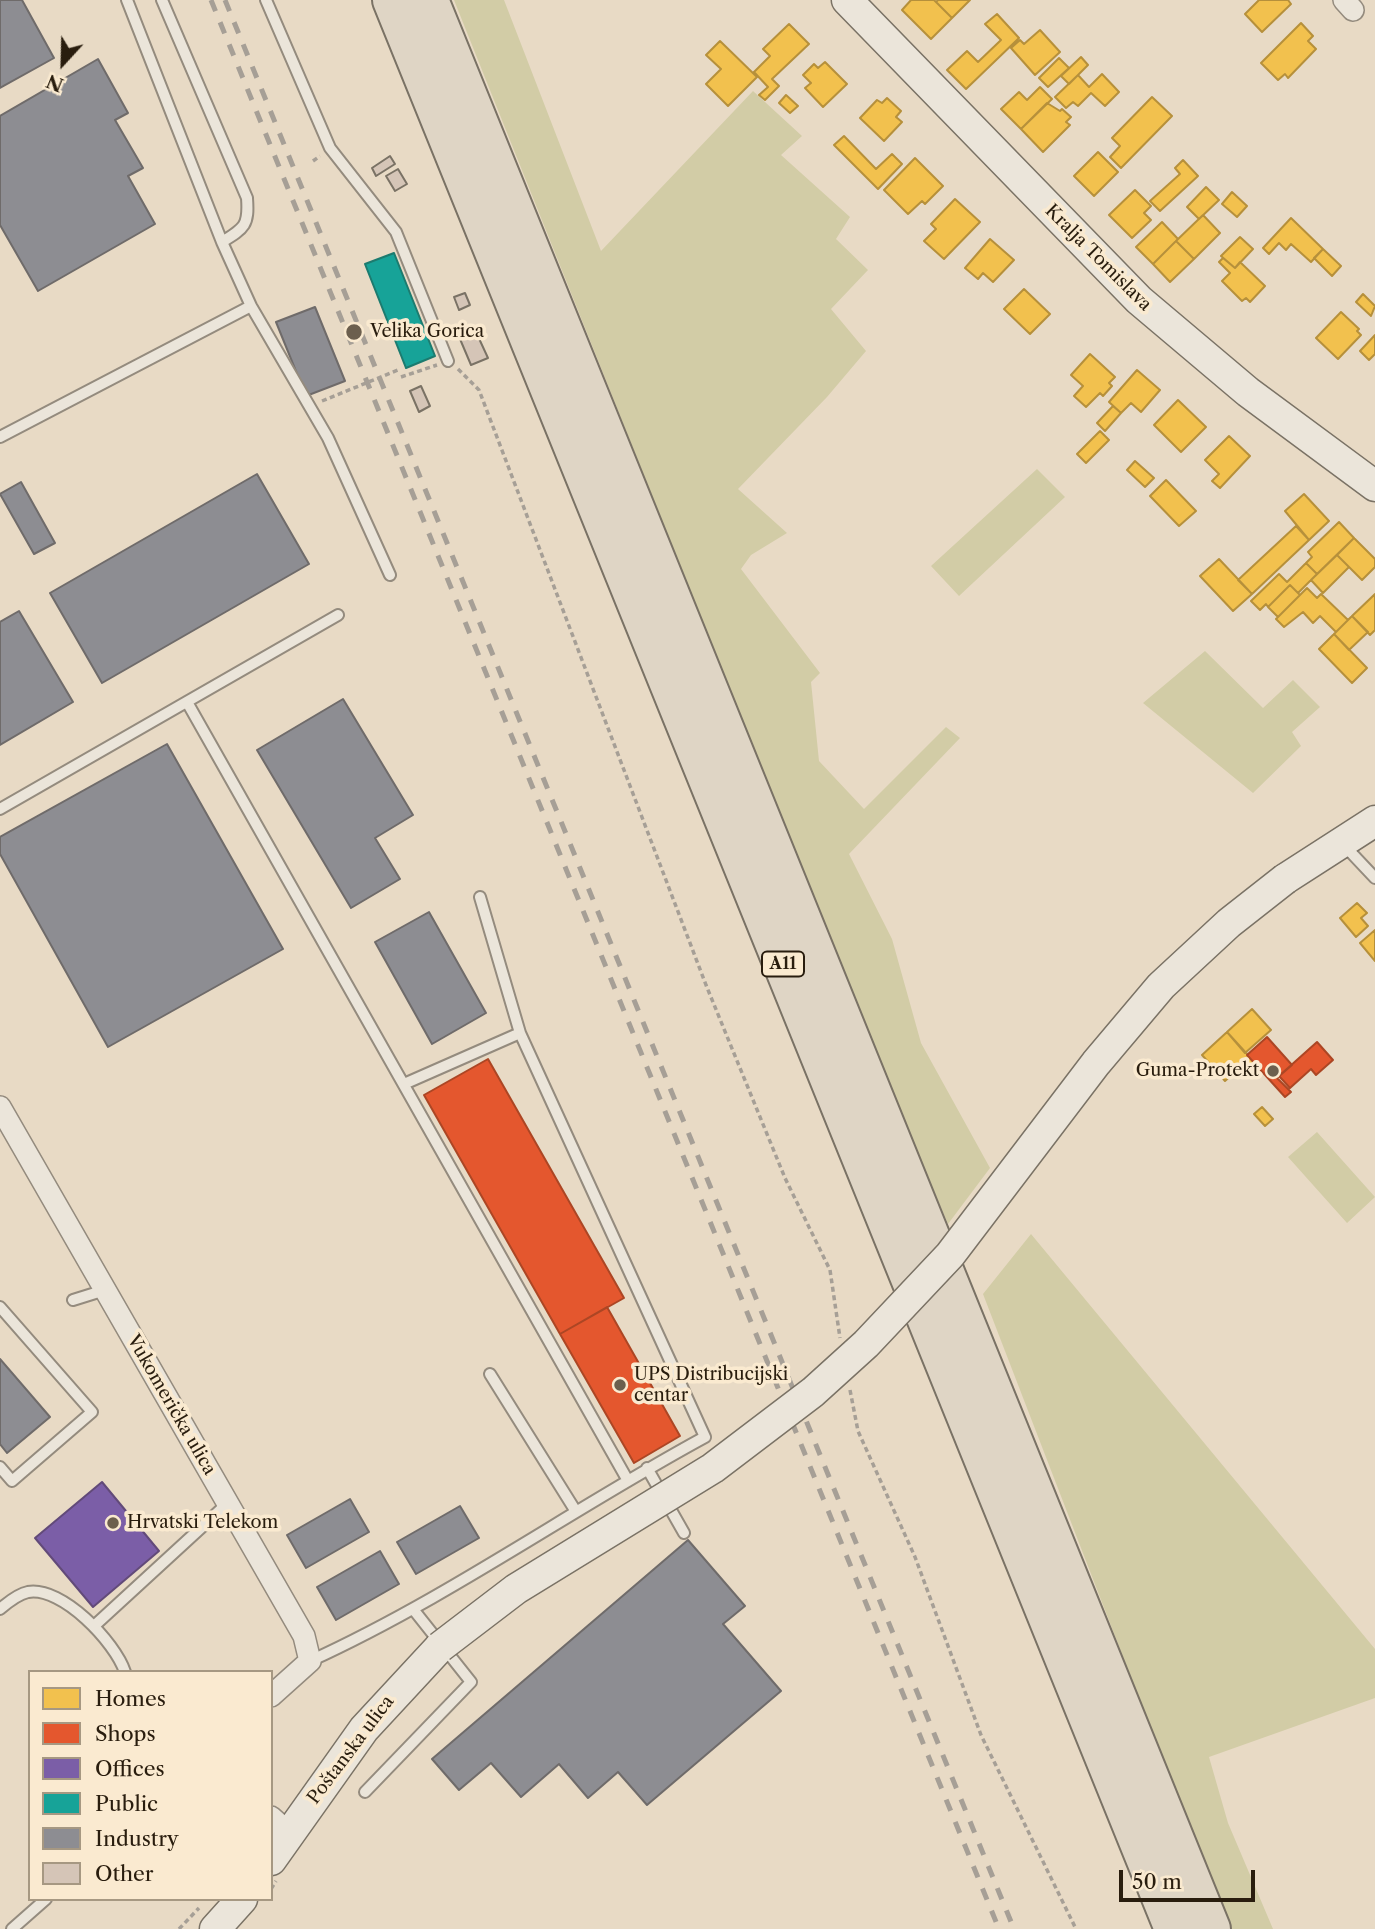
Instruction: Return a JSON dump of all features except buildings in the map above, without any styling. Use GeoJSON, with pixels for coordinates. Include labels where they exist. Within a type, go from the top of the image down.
{"type":"FeatureCollection","features":[{"type":"Feature","properties":{"kind":"highway","name":"A11"},"geometry":{"type":"LineString","coordinates":[[392,0],[1174,1929]]}},
{"type":"Feature","properties":{"kind":"highway","name":"A11"},"geometry":{"type":"LineString","coordinates":[[429,0],[1211,1929]]}},
{"type":"Feature","properties":{"kind":"main road","name":"Kralja Tomislava"},"geometry":{"type":"LineString","coordinates":[[848,0],[1139,300],[1248,391],[1375,486]]}},
{"type":"Feature","properties":{"kind":"main road","name":"Poštanska ulica"},"geometry":{"type":"LineString","coordinates":[[273,1852],[280,1825],[440,1647],[516,1589],[713,1468],[813,1392],[857,1352],[950,1255],[1096,1063],[1161,986],[1229,923],[1285,879],[1340,841],[1375,821]]}},
{"type":"Feature","properties":{"kind":"main road"},"geometry":{"type":"LineString","coordinates":[[215,1929],[240,1901]]}},
{"type":"Feature","properties":{"kind":"street","name":"Vukomerička ulica"},"geometry":{"type":"LineString","coordinates":[[0,1107],[304,1636],[310,1661]]}},
{"type":"Feature","properties":{"kind":"street"},"geometry":{"type":"LineString","coordinates":[[273,1694],[310,1661]]}},
{"type":"Feature","properties":{"kind":"lane"},"geometry":{"type":"LineString","coordinates":[[127,0],[222,242],[251,306],[328,438],[390,575]]}},
{"type":"Feature","properties":{"kind":"lane"},"geometry":{"type":"LineString","coordinates":[[162,0],[247,198],[248,218],[241,230],[222,242]]}},
{"type":"Feature","properties":{"kind":"lane"},"geometry":{"type":"LineString","coordinates":[[266,0],[330,148],[396,232],[448,361]]}},
{"type":"Feature","properties":{"kind":"lane"},"geometry":{"type":"LineString","coordinates":[[0,437],[251,306]]}},
{"type":"Feature","properties":{"kind":"lane"},"geometry":{"type":"LineString","coordinates":[[0,808],[338,615]]}},
{"type":"Feature","properties":{"kind":"lane"},"geometry":{"type":"LineString","coordinates":[[187,702],[628,1479]]}},
{"type":"Feature","properties":{"kind":"lane"},"geometry":{"type":"LineString","coordinates":[[1340,841],[1375,878]]}},
{"type":"Feature","properties":{"kind":"lane"},"geometry":{"type":"LineString","coordinates":[[310,1661],[382,1628],[575,1510],[705,1437],[520,1033],[480,897]]}},
{"type":"Feature","properties":{"kind":"lane"},"geometry":{"type":"LineString","coordinates":[[404,1084],[520,1033]]}},
{"type":"Feature","properties":{"kind":"lane"},"geometry":{"type":"LineString","coordinates":[[73,1300],[105,1290]]}},
{"type":"Feature","properties":{"kind":"lane"},"geometry":{"type":"LineString","coordinates":[[0,1307],[92,1412],[12,1481],[0,1467]]}},
{"type":"Feature","properties":{"kind":"lane"},"geometry":{"type":"LineString","coordinates":[[489,1374],[575,1510]]}},
{"type":"Feature","properties":{"kind":"lane"},"geometry":{"type":"LineString","coordinates":[[647,1468],[684,1533]]}},
{"type":"Feature","properties":{"kind":"lane"},"geometry":{"type":"LineString","coordinates":[[94,1626],[228,1503]]}},
{"type":"Feature","properties":{"kind":"lane"},"geometry":{"type":"LineString","coordinates":[[0,1609],[27,1592],[45,1593],[65,1602],[94,1626],[124,1670]]}},
{"type":"Feature","properties":{"kind":"lane"},"geometry":{"type":"LineString","coordinates":[[365,1792],[471,1682],[413,1609]]}},
{"type":"Feature","properties":{"kind":"lane"},"geometry":{"type":"LineString","coordinates":[[12,1929],[44,1901]]}},
{"type":"Feature","properties":{"kind":"path"},"geometry":{"type":"LineString","coordinates":[[401,377],[448,361],[479,390],[706,985],[785,1178],[830,1270],[840,1338]]}},
{"type":"Feature","properties":{"kind":"path"},"geometry":{"type":"LineString","coordinates":[[308,407],[398,370]]}},
{"type":"Feature","properties":{"kind":"path"},"geometry":{"type":"LineString","coordinates":[[848,1378],[858,1431],[915,1557],[981,1735],[1076,1929]]}},
{"type":"Feature","properties":{"kind":"path"},"geometry":{"type":"LineString","coordinates":[[179,1929],[206,1901]]}},
{"type":"Feature","properties":{"kind":"shaded area"},"geometry":{"type":"Polygon","coordinates":[[[454,0],[504,0],[601,251],[753,91],[802,136],[781,155],[850,217],[836,239],[868,270],[831,309],[866,351],[827,397],[738,489],[787,533],[751,555],[741,569],[820,673],[811,682],[819,761],[864,809],[946,727],[960,738],[849,854],[892,939],[921,1043],[990,1168],[948,1224],[865,1029],[454,0]]]}},
{"type":"Feature","properties":{"kind":"shaded area"},"geometry":{"type":"Polygon","coordinates":[[[1037,469],[1065,497],[959,596],[931,566],[1037,469]]]}},
{"type":"Feature","properties":{"kind":"shaded area"},"geometry":{"type":"Polygon","coordinates":[[[1205,651],[1263,708],[1293,680],[1320,707],[1292,732],[1301,746],[1253,793],[1143,703],[1205,651]]]}},
{"type":"Feature","properties":{"kind":"shaded area"},"geometry":{"type":"Polygon","coordinates":[[[1317,1132],[1375,1197],[1347,1223],[1288,1157],[1317,1132]]]}},
{"type":"Feature","properties":{"kind":"shaded area"},"geometry":{"type":"Polygon","coordinates":[[[1031,1234],[1375,1649],[1375,1698],[1209,1757],[1228,1823],[1273,1929],[1228,1929],[983,1294],[1031,1234]]]}},
{"type":"Feature","properties":{"kind":"railway"},"geometry":{"type":"LineString","coordinates":[[211,0],[999,1929]]}},
{"type":"Feature","properties":{"kind":"railway"},"geometry":{"type":"LineString","coordinates":[[225,0],[1014,1929]]}},
{"type":"Feature","properties":{"kind":"place","name":"Velika Gorica"},"geometry":{"type":"Point","coordinates":[354,332]}},
{"type":"Feature","properties":{"kind":"place","name":"Guma-Protekt"},"geometry":{"type":"Point","coordinates":[1273,1071]}},
{"type":"Feature","properties":{"kind":"place","name":"UPS Distribucijski centar"},"geometry":{"type":"Point","coordinates":[620,1385]}},
{"type":"Feature","properties":{"kind":"place","name":"Hrvatski Telekom"},"geometry":{"type":"Point","coordinates":[113,1523]}}]}
